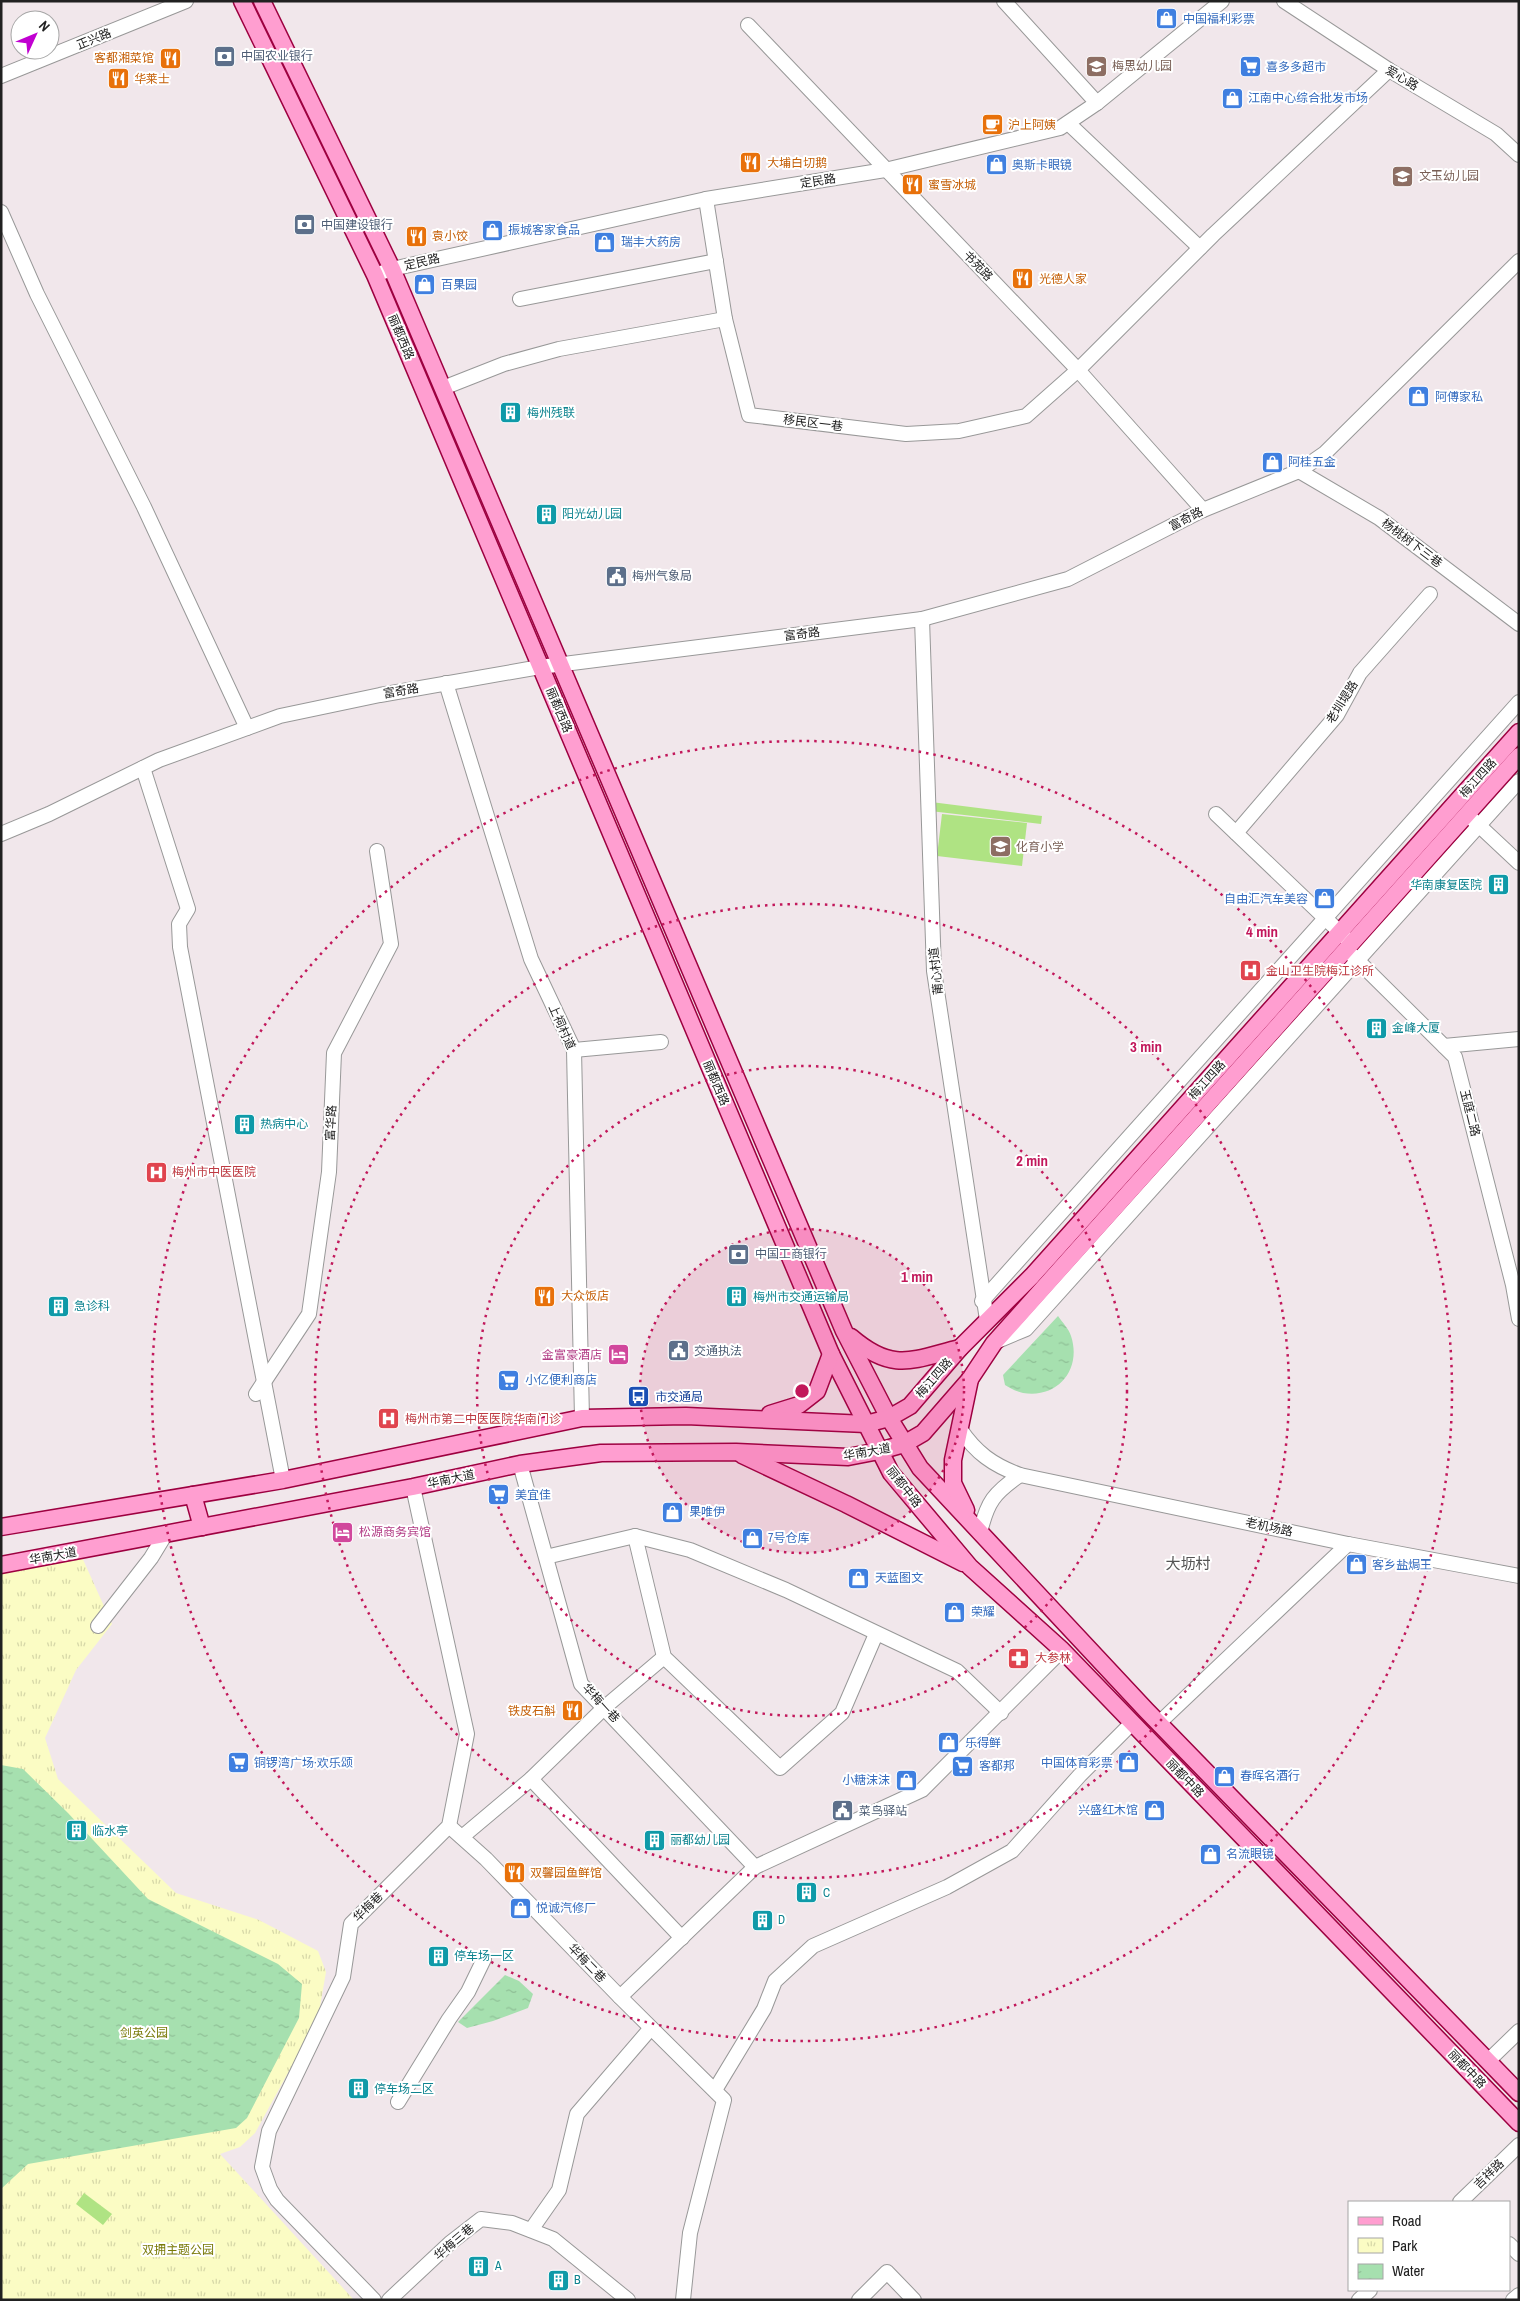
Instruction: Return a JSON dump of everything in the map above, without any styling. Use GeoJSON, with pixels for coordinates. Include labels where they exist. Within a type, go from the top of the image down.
{"type":"FeatureCollection","features":[{"type":"Feature","properties":{"kind":"main road","name":"丽都西路"},"geometry":{"type":"LineString","coordinates":[[242,1],[374,275],[831,1354],[866,1424]]}},
{"type":"Feature","properties":{"kind":"main road","name":"丽都西路"},"geometry":{"type":"LineString","coordinates":[[262,1],[392,269],[844,1331],[888,1418]]}},
{"type":"Feature","properties":{"kind":"main road","name":"梅江四路"},"geometry":{"type":"LineString","coordinates":[[888,1418],[910,1406],[960,1348],[1039,1268],[1519,732]]}},
{"type":"Feature","properties":{"kind":"main road","name":"梅江四路"},"geometry":{"type":"LineString","coordinates":[[904,1444],[922,1433],[970,1379],[994,1343],[1519,756]]}},
{"type":"Feature","properties":{"kind":"main road"},"geometry":{"type":"LineString","coordinates":[[844,1331],[867,1351],[882,1359],[900,1361],[960,1348]]}},
{"type":"Feature","properties":{"kind":"main road"},"geometry":{"type":"LineString","coordinates":[[752,1418],[784,1411],[799,1405],[817,1391],[831,1354]]}},
{"type":"Feature","properties":{"kind":"main road"},"geometry":{"type":"LineString","coordinates":[[970,1379],[952,1460],[953,1483],[960,1501],[980,1533]]}},
{"type":"Feature","properties":{"kind":"main road"},"geometry":{"type":"LineString","coordinates":[[1,1527],[283,1480],[582,1418],[686,1416],[866,1424],[888,1418]]}},
{"type":"Feature","properties":{"kind":"main road","name":"丽都中路"},"geometry":{"type":"LineString","coordinates":[[888,1418],[920,1468],[980,1533],[1159,1723],[1519,2093]]}},
{"type":"Feature","properties":{"kind":"main road","name":"丽都中路"},"geometry":{"type":"LineString","coordinates":[[866,1424],[891,1473],[970,1567],[1062,1650],[1519,2122]]}},
{"type":"Feature","properties":{"kind":"main road","name":"华南大道"},"geometry":{"type":"LineString","coordinates":[[1,1565],[412,1487],[520,1464],[601,1452],[736,1452],[848,1458],[904,1444]]}},
{"type":"Feature","properties":{"kind":"main road"},"geometry":{"type":"LineString","coordinates":[[736,1452],[846,1504],[970,1567]]}},
{"type":"Feature","properties":{"kind":"main road"},"geometry":{"type":"LineString","coordinates":[[193,1495],[202,1527]]}},
{"type":"Feature","properties":{"kind":"street","name":"正兴路"},"geometry":{"type":"LineString","coordinates":[[1,76],[186,1]]}},
{"type":"Feature","properties":{"kind":"street"},"geometry":{"type":"LineString","coordinates":[[1004,1],[1097,103]]}},
{"type":"Feature","properties":{"kind":"street","name":"定民路"},"geometry":{"type":"LineString","coordinates":[[374,275],[392,269],[706,199],[886,170],[1060,128],[1097,103],[1222,1]]}},
{"type":"Feature","properties":{"kind":"street","name":"爱心路"},"geometry":{"type":"LineString","coordinates":[[1284,1],[1388,70],[1496,134],[1519,155]]}},
{"type":"Feature","properties":{"kind":"street","name":"书苑路"},"geometry":{"type":"LineString","coordinates":[[748,26],[1078,370],[1204,510]]}},
{"type":"Feature","properties":{"kind":"street"},"geometry":{"type":"LineString","coordinates":[[1078,370],[1200,248],[1388,70]]}},
{"type":"Feature","properties":{"kind":"street"},"geometry":{"type":"LineString","coordinates":[[1068,123],[1200,248]]}},
{"type":"Feature","properties":{"kind":"street","name":"移民区一巷"},"geometry":{"type":"LineString","coordinates":[[706,199],[724,319],[748,415],[906,434],[958,431],[1026,416],[1078,370]]}},
{"type":"Feature","properties":{"kind":"street"},"geometry":{"type":"LineString","coordinates":[[1,212],[37,294],[144,507],[248,728]]}},
{"type":"Feature","properties":{"kind":"street"},"geometry":{"type":"LineString","coordinates":[[520,300],[716,261]]}},
{"type":"Feature","properties":{"kind":"street","name":"富奇路"},"geometry":{"type":"LineString","coordinates":[[1,834],[49,814],[143,768],[280,716],[540,666],[561,665],[922,619],[1068,579],[1204,510],[1299,471],[1325,453],[1519,261]]}},
{"type":"Feature","properties":{"kind":"street"},"geometry":{"type":"LineString","coordinates":[[443,388],[504,364],[559,349],[724,319]]}},
{"type":"Feature","properties":{"kind":"street","name":"杨桃树下三巷"},"geometry":{"type":"LineString","coordinates":[[1299,471],[1379,518],[1519,624]]}},
{"type":"Feature","properties":{"kind":"street","name":"老圳堤路"},"geometry":{"type":"LineString","coordinates":[[1236,833],[1337,714],[1360,673],[1430,594]]}},
{"type":"Feature","properties":{"kind":"street","name":"莆心村道"},"geometry":{"type":"LineString","coordinates":[[922,619],[934,971],[982,1301],[987,1320]]}},
{"type":"Feature","properties":{"kind":"street","name":"上祠村道"},"geometry":{"type":"LineString","coordinates":[[446,683],[531,959],[574,1050],[582,1418]]}},
{"type":"Feature","properties":{"kind":"street"},"geometry":{"type":"LineString","coordinates":[[982,1301],[1519,702]]}},
{"type":"Feature","properties":{"kind":"street"},"geometry":{"type":"LineString","coordinates":[[143,768],[188,909],[179,924],[180,947],[283,1480]]}},
{"type":"Feature","properties":{"kind":"street"},"geometry":{"type":"LineString","coordinates":[[994,1343],[1026,1329],[1519,781]]}},
{"type":"Feature","properties":{"kind":"street","name":"玉庭二路"},"geometry":{"type":"LineString","coordinates":[[1216,814],[1348,946],[1455,1057],[1516,1286],[1519,1319]]}},
{"type":"Feature","properties":{"kind":"street"},"geometry":{"type":"LineString","coordinates":[[1466,814],[1519,864]]}},
{"type":"Feature","properties":{"kind":"street","name":"富华路"},"geometry":{"type":"LineString","coordinates":[[256,1394],[309,1314],[329,1172],[334,1053],[391,944],[377,851]]}},
{"type":"Feature","properties":{"kind":"street"},"geometry":{"type":"LineString","coordinates":[[1444,1046],[1519,1039]]}},
{"type":"Feature","properties":{"kind":"street"},"geometry":{"type":"LineString","coordinates":[[574,1050],[661,1042]]}},
{"type":"Feature","properties":{"kind":"street","name":"老机场路"},"geometry":{"type":"LineString","coordinates":[[960,1429],[972,1447],[985,1459],[1000,1468],[1020,1475],[1348,1544],[1519,1576]]}},
{"type":"Feature","properties":{"kind":"street","name":"华梅一巷"},"geometry":{"type":"LineString","coordinates":[[520,1464],[581,1684],[605,1707],[755,1867]]}},
{"type":"Feature","properties":{"kind":"street"},"geometry":{"type":"LineString","coordinates":[[980,1533],[987,1504],[1002,1487],[1020,1475]]}},
{"type":"Feature","properties":{"kind":"street"},"geometry":{"type":"LineString","coordinates":[[412,1487],[467,1734],[449,1826]]}},
{"type":"Feature","properties":{"kind":"street"},"geometry":{"type":"LineString","coordinates":[[98,1626],[150,1558],[165,1534]]}},
{"type":"Feature","properties":{"kind":"street"},"geometry":{"type":"LineString","coordinates":[[550,1556],[635,1536],[690,1550],[786,1590],[957,1671],[1001,1712]]}},
{"type":"Feature","properties":{"kind":"street"},"geometry":{"type":"LineString","coordinates":[[635,1536],[664,1657],[780,1768],[842,1713],[876,1634]]}},
{"type":"Feature","properties":{"kind":"street"},"geometry":{"type":"LineString","coordinates":[[1159,1723],[1348,1544]]}},
{"type":"Feature","properties":{"kind":"street"},"geometry":{"type":"LineString","coordinates":[[620,1997],[755,1867],[922,1790],[1062,1650]]}},
{"type":"Feature","properties":{"kind":"street"},"geometry":{"type":"LineString","coordinates":[[462,1837],[531,1779],[605,1707],[664,1657]]}},
{"type":"Feature","properties":{"kind":"street"},"geometry":{"type":"LineString","coordinates":[[683,2300],[690,2233],[720,2095],[764,2009],[776,1981],[813,1946],[947,1887],[1012,1851],[1080,1775],[1132,1724]]}},
{"type":"Feature","properties":{"kind":"street"},"geometry":{"type":"LineString","coordinates":[[531,1779],[682,1938]]}},
{"type":"Feature","properties":{"kind":"street","name":"华梅二巷"},"geometry":{"type":"LineString","coordinates":[[449,1826],[720,2095]]}},
{"type":"Feature","properties":{"kind":"street","name":"华梅巷"},"geometry":{"type":"LineString","coordinates":[[374,2300],[277,2200],[270,2189],[262,2167],[269,2132],[343,1976],[350,1924],[449,1826]]}},
{"type":"Feature","properties":{"kind":"street"},"geometry":{"type":"LineString","coordinates":[[398,2102],[449,2019],[468,1992],[484,1959]]}},
{"type":"Feature","properties":{"kind":"street"},"geometry":{"type":"LineString","coordinates":[[531,2230],[559,2190],[577,2114],[651,2028]]}},
{"type":"Feature","properties":{"kind":"street"},"geometry":{"type":"LineString","coordinates":[[1488,2061],[1519,2031]]}},
{"type":"Feature","properties":{"kind":"street","name":"吉祥路"},"geometry":{"type":"LineString","coordinates":[[1461,2201],[1519,2146]]}},
{"type":"Feature","properties":{"kind":"street","name":"华梅三巷"},"geometry":{"type":"LineString","coordinates":[[389,2300],[450,2243],[482,2220],[512,2223],[553,2239],[628,2300]]}},
{"type":"Feature","properties":{"kind":"street"},"geometry":{"type":"LineString","coordinates":[[1510,2245],[1519,2254]]}},
{"type":"Feature","properties":{"kind":"street"},"geometry":{"type":"LineString","coordinates":[[859,2300],[887,2272],[914,2300]]}},
{"type":"Feature","properties":{"kind":"street"},"geometry":{"type":"LineString","coordinates":[[1359,2300],[1369,2291]]}},
{"type":"Feature","properties":{"kind":"street"},"geometry":{"type":"LineString","coordinates":[[1513,2300],[1519,2295]]}},
{"type":"Feature","properties":{"kind":"green space","name":"剑英公园"},"geometry":{"type":"Polygon","coordinates":[[[81,1555],[112,1624],[76,1670],[45,1738],[58,1779],[176,1893],[259,1920],[318,1951],[326,1972],[318,2018],[255,2133],[240,2147],[220,2154],[354,2300],[1,2300],[1,1573],[81,1555]]]}},
{"type":"Feature","properties":{"kind":"shaded area"},"geometry":{"type":"Polygon","coordinates":[[[931,802],[1042,816],[1041,824],[930,811],[931,802]]]}},
{"type":"Feature","properties":{"kind":"shaded area"},"geometry":{"type":"Polygon","coordinates":[[[942,814],[1027,823],[1022,866],[937,856],[942,814]]]}},
{"type":"Feature","properties":{"kind":"shaded area"},"geometry":{"type":"Polygon","coordinates":[[[84,2193],[112,2214],[103,2225],[76,2204],[84,2193]]]}},
{"type":"Feature","properties":{"kind":"water"},"geometry":{"type":"Polygon","coordinates":[[[1058,1316],[1070,1333],[1074,1348],[1070,1370],[1064,1379],[1047,1391],[1036,1394],[1014,1390],[1005,1385],[1003,1375],[1058,1316]]]}},
{"type":"Feature","properties":{"kind":"water"},"geometry":{"type":"Polygon","coordinates":[[[1,1765],[23,1769],[68,1813],[148,1899],[278,1964],[302,1984],[299,2018],[247,2118],[236,2128],[28,2164],[1,2189],[1,1765]]]}},
{"type":"Feature","properties":{"kind":"water"},"geometry":{"type":"Polygon","coordinates":[[[505,1975],[519,1981],[533,1994],[528,2008],[467,2028],[458,2022],[505,1975]]]}},
{"type":"Feature","properties":{"kind":"place","name":"中国福利彩票"},"geometry":{"type":"Point","coordinates":[1167,19]}},
{"type":"Feature","properties":{"kind":"place","name":"中国农业银行"},"geometry":{"type":"Point","coordinates":[225,56]}},
{"type":"Feature","properties":{"kind":"place","name":"客都湘菜馆"},"geometry":{"type":"Point","coordinates":[170,58]}},
{"type":"Feature","properties":{"kind":"place","name":"梅思幼儿园"},"geometry":{"type":"Point","coordinates":[1096,66]}},
{"type":"Feature","properties":{"kind":"place","name":"喜多多超市"},"geometry":{"type":"Point","coordinates":[1250,67]}},
{"type":"Feature","properties":{"kind":"place","name":"华莱士"},"geometry":{"type":"Point","coordinates":[118,79]}},
{"type":"Feature","properties":{"kind":"place","name":"江南中心综合批发市场"},"geometry":{"type":"Point","coordinates":[1232,98]}},
{"type":"Feature","properties":{"kind":"place","name":"沪上阿姨"},"geometry":{"type":"Point","coordinates":[992,125]}},
{"type":"Feature","properties":{"kind":"place","name":"大埔白切鹅"},"geometry":{"type":"Point","coordinates":[751,163]}},
{"type":"Feature","properties":{"kind":"place","name":"奥斯卡眼镜"},"geometry":{"type":"Point","coordinates":[996,165]}},
{"type":"Feature","properties":{"kind":"place","name":"文玉幼儿园"},"geometry":{"type":"Point","coordinates":[1403,176]}},
{"type":"Feature","properties":{"kind":"place","name":"蜜雪冰城"},"geometry":{"type":"Point","coordinates":[912,185]}},
{"type":"Feature","properties":{"kind":"place","name":"中国建设银行"},"geometry":{"type":"Point","coordinates":[305,225]}},
{"type":"Feature","properties":{"kind":"place","name":"振城客家食品"},"geometry":{"type":"Point","coordinates":[492,230]}},
{"type":"Feature","properties":{"kind":"place","name":"袁小饺"},"geometry":{"type":"Point","coordinates":[416,236]}},
{"type":"Feature","properties":{"kind":"place","name":"瑞丰大药房"},"geometry":{"type":"Point","coordinates":[605,242]}},
{"type":"Feature","properties":{"kind":"place","name":"光德人家"},"geometry":{"type":"Point","coordinates":[1023,279]}},
{"type":"Feature","properties":{"kind":"place","name":"百果园"},"geometry":{"type":"Point","coordinates":[425,285]}},
{"type":"Feature","properties":{"kind":"place","name":"阿傅家私"},"geometry":{"type":"Point","coordinates":[1419,397]}},
{"type":"Feature","properties":{"kind":"place","name":"梅州残联"},"geometry":{"type":"Point","coordinates":[511,413]}},
{"type":"Feature","properties":{"kind":"place","name":"阿桂五金"},"geometry":{"type":"Point","coordinates":[1272,462]}},
{"type":"Feature","properties":{"kind":"place","name":"阳光幼儿园"},"geometry":{"type":"Point","coordinates":[546,514]}},
{"type":"Feature","properties":{"kind":"place","name":"梅州气象局"},"geometry":{"type":"Point","coordinates":[616,576]}},
{"type":"Feature","properties":{"kind":"place","name":"化育小学"},"geometry":{"type":"Point","coordinates":[1000,847]}},
{"type":"Feature","properties":{"kind":"place","name":"华南康复医院"},"geometry":{"type":"Point","coordinates":[1498,885]}},
{"type":"Feature","properties":{"kind":"place","name":"自由汇汽车美容"},"geometry":{"type":"Point","coordinates":[1324,899]}},
{"type":"Feature","properties":{"kind":"place","name":"金山卫生院梅江诊所"},"geometry":{"type":"Point","coordinates":[1250,971]}},
{"type":"Feature","properties":{"kind":"place","name":"金峰大厦"},"geometry":{"type":"Point","coordinates":[1376,1028]}},
{"type":"Feature","properties":{"kind":"place","name":"热病中心"},"geometry":{"type":"Point","coordinates":[244,1124]}},
{"type":"Feature","properties":{"kind":"place","name":"梅州市中医医院"},"geometry":{"type":"Point","coordinates":[156,1172]}},
{"type":"Feature","properties":{"kind":"place","name":"中国工商银行"},"geometry":{"type":"Point","coordinates":[739,1254]}},
{"type":"Feature","properties":{"kind":"place","name":"大众饭店"},"geometry":{"type":"Point","coordinates":[545,1296]}},
{"type":"Feature","properties":{"kind":"place","name":"梅州市交通运输局"},"geometry":{"type":"Point","coordinates":[737,1297]}},
{"type":"Feature","properties":{"kind":"place","name":"急诊科"},"geometry":{"type":"Point","coordinates":[58,1306]}},
{"type":"Feature","properties":{"kind":"place","name":"交通执法"},"geometry":{"type":"Point","coordinates":[678,1351]}},
{"type":"Feature","properties":{"kind":"place","name":"金富豪酒店"},"geometry":{"type":"Point","coordinates":[618,1355]}},
{"type":"Feature","properties":{"kind":"place","name":"小亿便利商店"},"geometry":{"type":"Point","coordinates":[509,1380]}},
{"type":"Feature","properties":{"kind":"place","name":"市交通局"},"geometry":{"type":"Point","coordinates":[639,1397]}},
{"type":"Feature","properties":{"kind":"place","name":"梅州市第二中医医院华南门诊"},"geometry":{"type":"Point","coordinates":[389,1419]}},
{"type":"Feature","properties":{"kind":"place","name":"美宜佳"},"geometry":{"type":"Point","coordinates":[499,1495]}},
{"type":"Feature","properties":{"kind":"place","name":"果唯伊"},"geometry":{"type":"Point","coordinates":[673,1512]}},
{"type":"Feature","properties":{"kind":"place","name":"松源商务宾馆"},"geometry":{"type":"Point","coordinates":[343,1532]}},
{"type":"Feature","properties":{"kind":"place","name":"7号仓库"},"geometry":{"type":"Point","coordinates":[752,1538]}},
{"type":"Feature","properties":{"kind":"place","name":"客乡盐焗王"},"geometry":{"type":"Point","coordinates":[1356,1565]}},
{"type":"Feature","properties":{"kind":"place","name":"天蓝图文"},"geometry":{"type":"Point","coordinates":[859,1578]}},
{"type":"Feature","properties":{"kind":"place","name":"荣耀"},"geometry":{"type":"Point","coordinates":[955,1612]}},
{"type":"Feature","properties":{"kind":"place","name":"大参林"},"geometry":{"type":"Point","coordinates":[1019,1658]}},
{"type":"Feature","properties":{"kind":"place","name":"铁皮石斛"},"geometry":{"type":"Point","coordinates":[572,1711]}},
{"type":"Feature","properties":{"kind":"place","name":"乐得鲜"},"geometry":{"type":"Point","coordinates":[949,1743]}},
{"type":"Feature","properties":{"kind":"place","name":"铜锣湾广场·欢乐颂"},"geometry":{"type":"Point","coordinates":[238,1763]}},
{"type":"Feature","properties":{"kind":"place","name":"中国体育彩票"},"geometry":{"type":"Point","coordinates":[1129,1763]}},
{"type":"Feature","properties":{"kind":"place","name":"客都邦"},"geometry":{"type":"Point","coordinates":[963,1766]}},
{"type":"Feature","properties":{"kind":"place","name":"春晖名酒行"},"geometry":{"type":"Point","coordinates":[1224,1776]}},
{"type":"Feature","properties":{"kind":"place","name":"小糖沫沫"},"geometry":{"type":"Point","coordinates":[906,1780]}},
{"type":"Feature","properties":{"kind":"place","name":"兴盛红木馆"},"geometry":{"type":"Point","coordinates":[1154,1810]}},
{"type":"Feature","properties":{"kind":"place","name":"菜鸟驿站"},"geometry":{"type":"Point","coordinates":[843,1811]}},
{"type":"Feature","properties":{"kind":"place","name":"临水亭"},"geometry":{"type":"Point","coordinates":[76,1831]}},
{"type":"Feature","properties":{"kind":"place","name":"丽都幼儿园"},"geometry":{"type":"Point","coordinates":[654,1840]}},
{"type":"Feature","properties":{"kind":"place","name":"名流眼镜"},"geometry":{"type":"Point","coordinates":[1210,1854]}},
{"type":"Feature","properties":{"kind":"place","name":"双馨园鱼鲜馆"},"geometry":{"type":"Point","coordinates":[514,1873]}},
{"type":"Feature","properties":{"kind":"place","name":"C"},"geometry":{"type":"Point","coordinates":[807,1893]}},
{"type":"Feature","properties":{"kind":"place","name":"悦诚汽修厂"},"geometry":{"type":"Point","coordinates":[520,1908]}},
{"type":"Feature","properties":{"kind":"place","name":"D"},"geometry":{"type":"Point","coordinates":[762,1920]}},
{"type":"Feature","properties":{"kind":"place","name":"停车场一区"},"geometry":{"type":"Point","coordinates":[438,1956]}},
{"type":"Feature","properties":{"kind":"place","name":"停车场二区"},"geometry":{"type":"Point","coordinates":[358,2089]}},
{"type":"Feature","properties":{"kind":"place","name":"A"},"geometry":{"type":"Point","coordinates":[479,2266]}},
{"type":"Feature","properties":{"kind":"place","name":"B"},"geometry":{"type":"Point","coordinates":[558,2280]}},
{"type":"Feature","properties":{"kind":"district","name":"大坜村"},"geometry":{"type":"Point","coordinates":[1188,1563]}},
{"type":"Feature","properties":{"kind":"park label","name":"双拥主题公园"},"geometry":{"type":"Point","coordinates":[178,2250]}}]}
